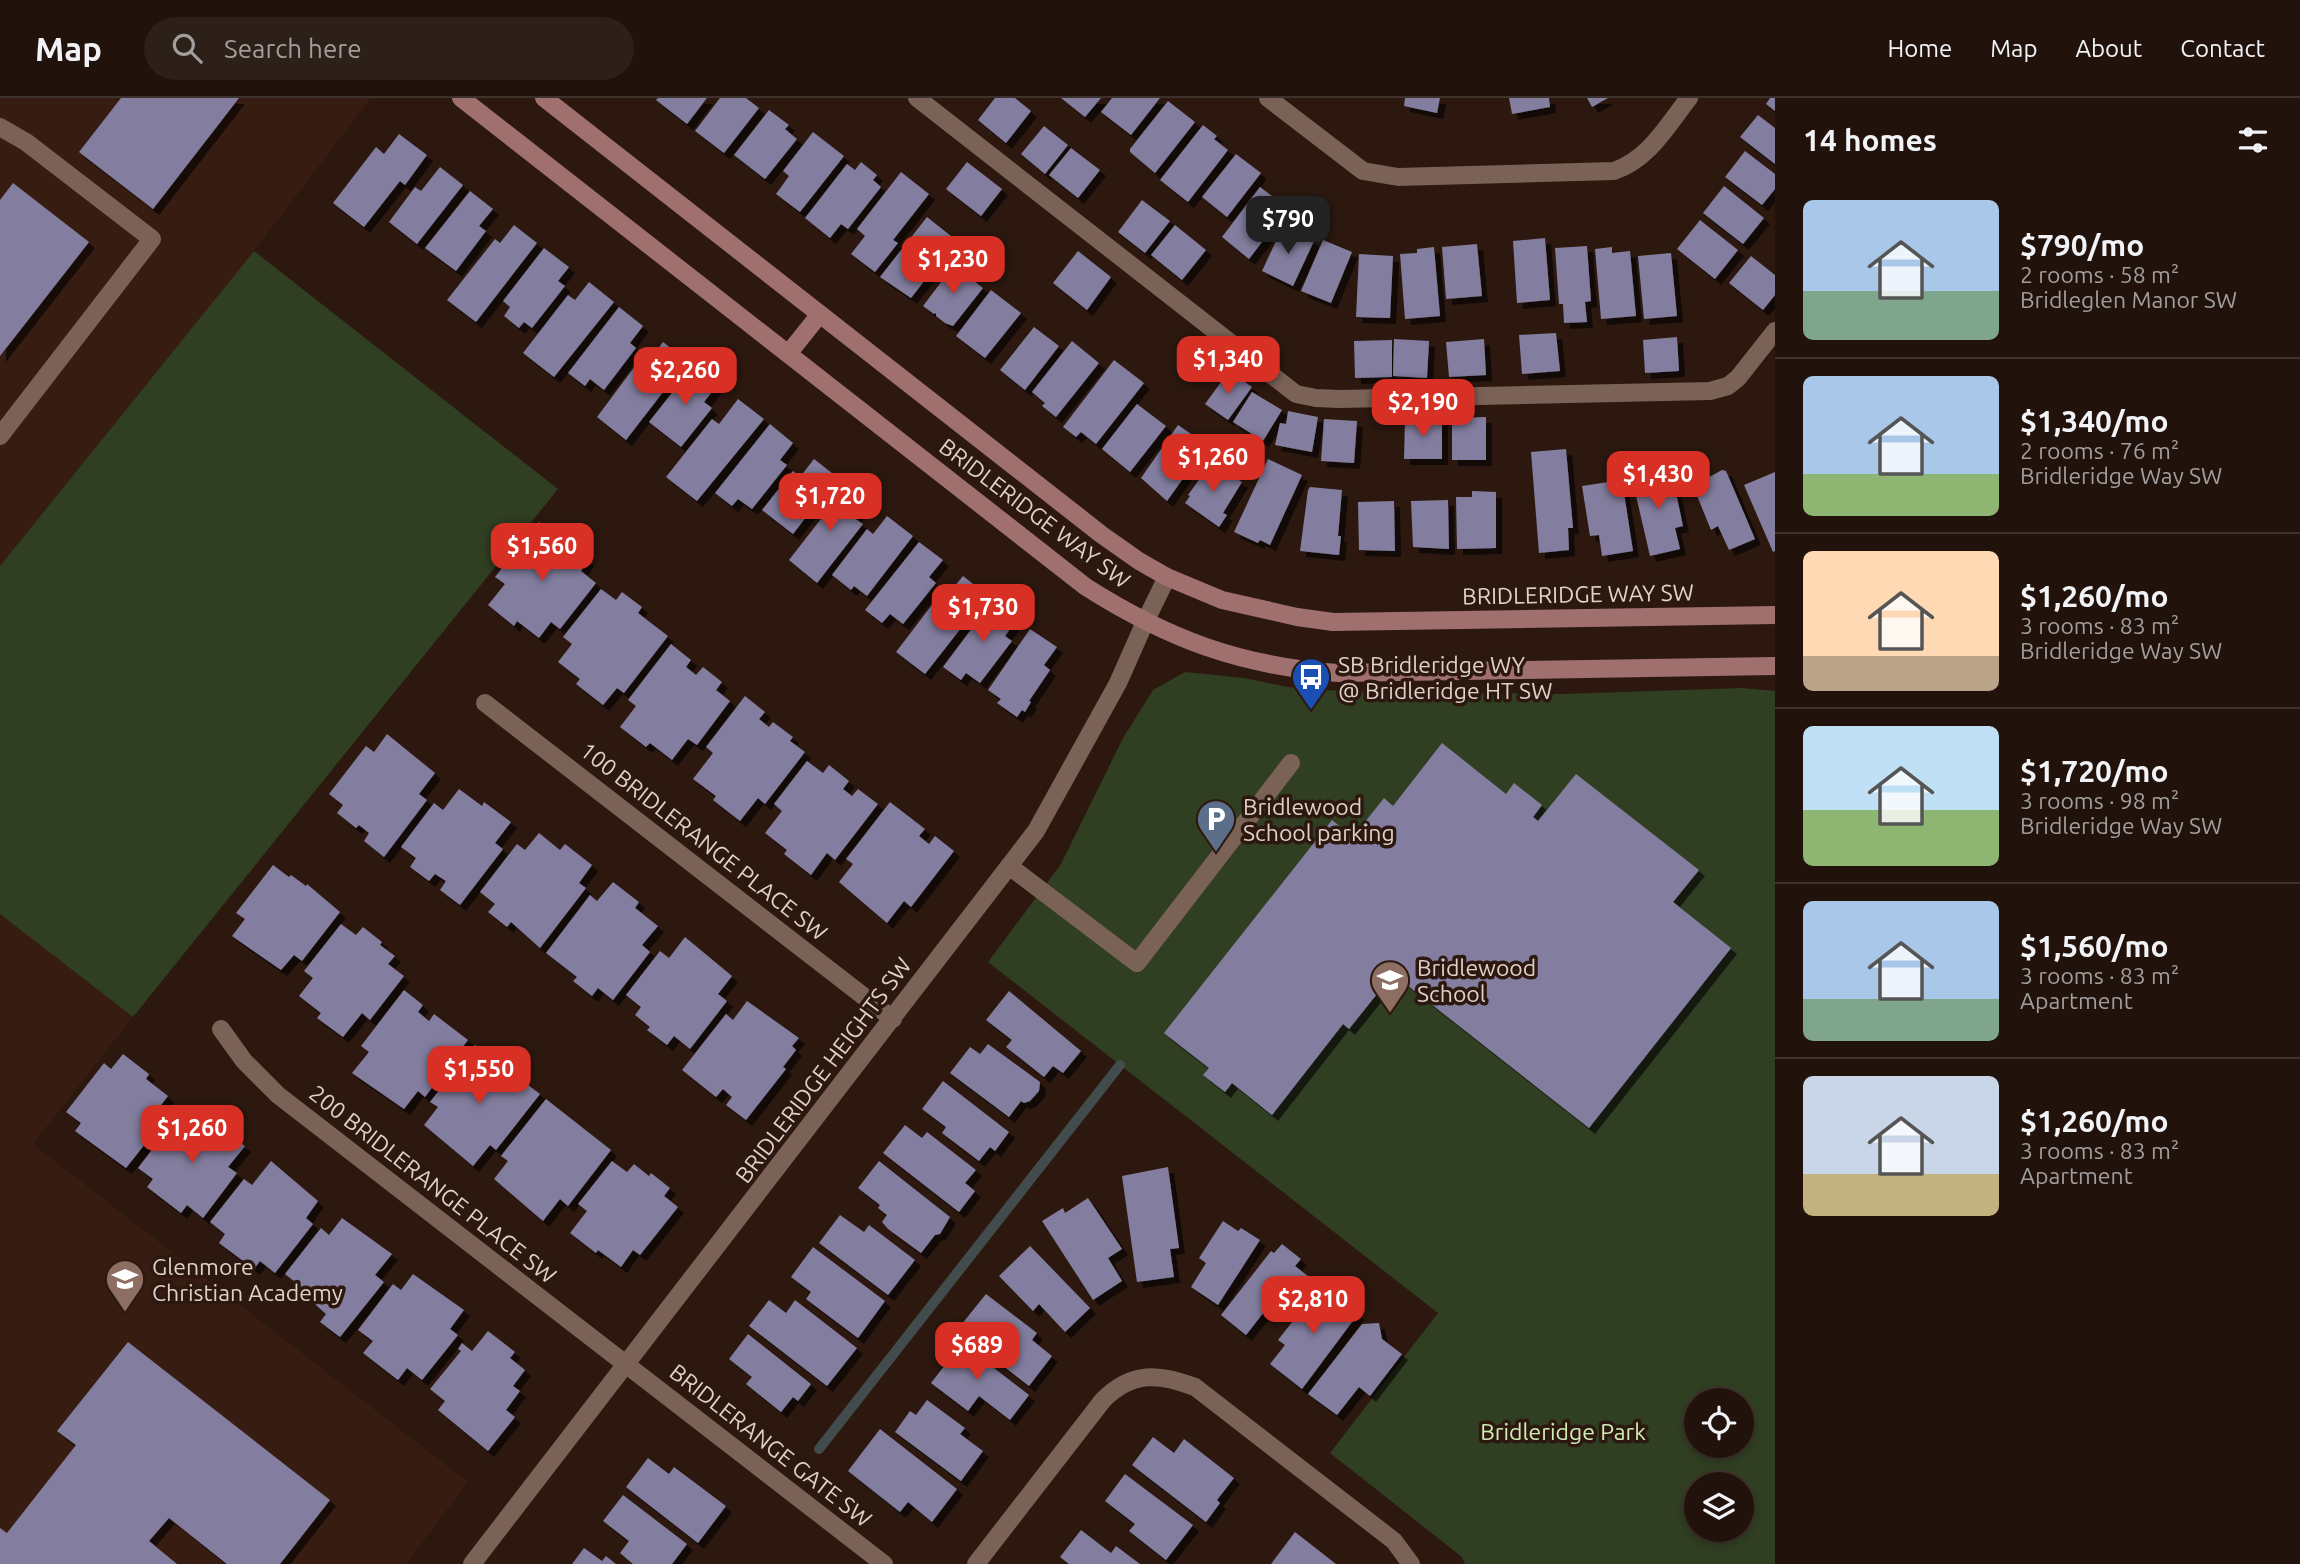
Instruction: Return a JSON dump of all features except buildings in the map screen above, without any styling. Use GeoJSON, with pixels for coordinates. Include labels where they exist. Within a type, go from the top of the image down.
{"type":"FeatureCollection","features":[{"type":"Feature","properties":{"kind":"street","name":"BRIDLERIDGE WAY SW"},"geometry":{"type":"LineString","coordinates":[[461,98],[1086,587],[1145,622],[1180,638],[1236,657],[1308,671],[1338,673],[1775,666]]}},
{"type":"Feature","properties":{"kind":"street","name":"BRIDLERIDGE WAY SW"},"geometry":{"type":"LineString","coordinates":[[544,98],[1102,535],[1167,577],[1222,600],[1285,615],[1333,622],[1775,615]]}},
{"type":"Feature","properties":{"kind":"street"},"geometry":{"type":"LineString","coordinates":[[917,98],[1296,394],[1340,399],[1710,391],[1728,386],[1738,378],[1775,331]]}},
{"type":"Feature","properties":{"kind":"street"},"geometry":{"type":"LineString","coordinates":[[1268,98],[1363,172],[1398,177],[1614,171],[1629,166],[1649,150],[1689,98]]}},
{"type":"Feature","properties":{"kind":"street"},"geometry":{"type":"LineString","coordinates":[[0,127],[26,142],[152,240],[0,436]]}},
{"type":"Feature","properties":{"kind":"street"},"geometry":{"type":"LineString","coordinates":[[788,354],[820,314]]}},
{"type":"Feature","properties":{"kind":"street","name":"BRIDLERIDGE HEIGHTS SW"},"geometry":{"type":"LineString","coordinates":[[472,1564],[1036,831],[1112,695],[1167,577]]}},
{"type":"Feature","properties":{"kind":"street","name":"100 BRIDLERANGE PLACE SW"},"geometry":{"type":"LineString","coordinates":[[485,703],[893,1018]]}},
{"type":"Feature","properties":{"kind":"street"},"geometry":{"type":"LineString","coordinates":[[1009,866],[1138,963],[1291,763]]}},
{"type":"Feature","properties":{"kind":"street","name":"200 BRIDLERANGE PLACE SW"},"geometry":{"type":"LineString","coordinates":[[221,1029],[244,1061],[278,1095],[627,1364]]}},
{"type":"Feature","properties":{"kind":"street","name":"BRIDLERANGE GATE SW"},"geometry":{"type":"LineString","coordinates":[[627,1364],[884,1564]]}},
{"type":"Feature","properties":{"kind":"street"},"geometry":{"type":"LineString","coordinates":[[976,1564],[1103,1400],[1114,1389],[1126,1383],[1153,1376],[1175,1379],[1195,1387],[1394,1541],[1411,1564]]}},
{"type":"Feature","properties":{"kind":"shaded area"},"geometry":{"type":"Polygon","coordinates":[[[0,98],[371,98],[254,251],[0,566],[0,98]]]}},
{"type":"Feature","properties":{"kind":"shaded area","name":"Glenmore Christian Academy"},"geometry":{"type":"Polygon","coordinates":[[[0,914],[133,1017],[33,1144],[468,1482],[406,1564],[0,1564],[0,914]]]}},
{"type":"Feature","properties":{"kind":"green space"},"geometry":{"type":"Polygon","coordinates":[[[254,251],[558,489],[133,1017],[0,914],[0,566],[254,251]]]}},
{"type":"Feature","properties":{"kind":"green space","name":"Bridlewood School"},"geometry":{"type":"Polygon","coordinates":[[[1185,672],[1244,678],[1288,687],[1340,691],[1563,694],[1742,688],[1775,691],[1775,1564],[1465,1564],[1462,1557],[1330,1453],[1438,1313],[988,962],[1061,864],[1123,738],[1153,690],[1185,672]]]}},
{"type":"Feature","properties":{"kind":"waterway"},"geometry":{"type":"LineString","coordinates":[[819,1449],[1120,1065]]}},
{"type":"Feature","properties":{"kind":"place","name":"SB Bridleridge WY @ Bridleridge HT SW"},"geometry":{"type":"Point","coordinates":[1311,711]}},
{"type":"Feature","properties":{"kind":"place","name":"Bridlewood School parking"},"geometry":{"type":"Point","coordinates":[1216,853]}},
{"type":"Feature","properties":{"kind":"place","name":"Bridlewood School"},"geometry":{"type":"Point","coordinates":[1390,1014]}},
{"type":"Feature","properties":{"kind":"place","name":"Glenmore Christian Academy"},"geometry":{"type":"Point","coordinates":[125,1313]}},
{"type":"Feature","properties":{"kind":"park label","name":"Bridleridge Park"},"geometry":{"type":"Point","coordinates":[1563,1431]}}]}
